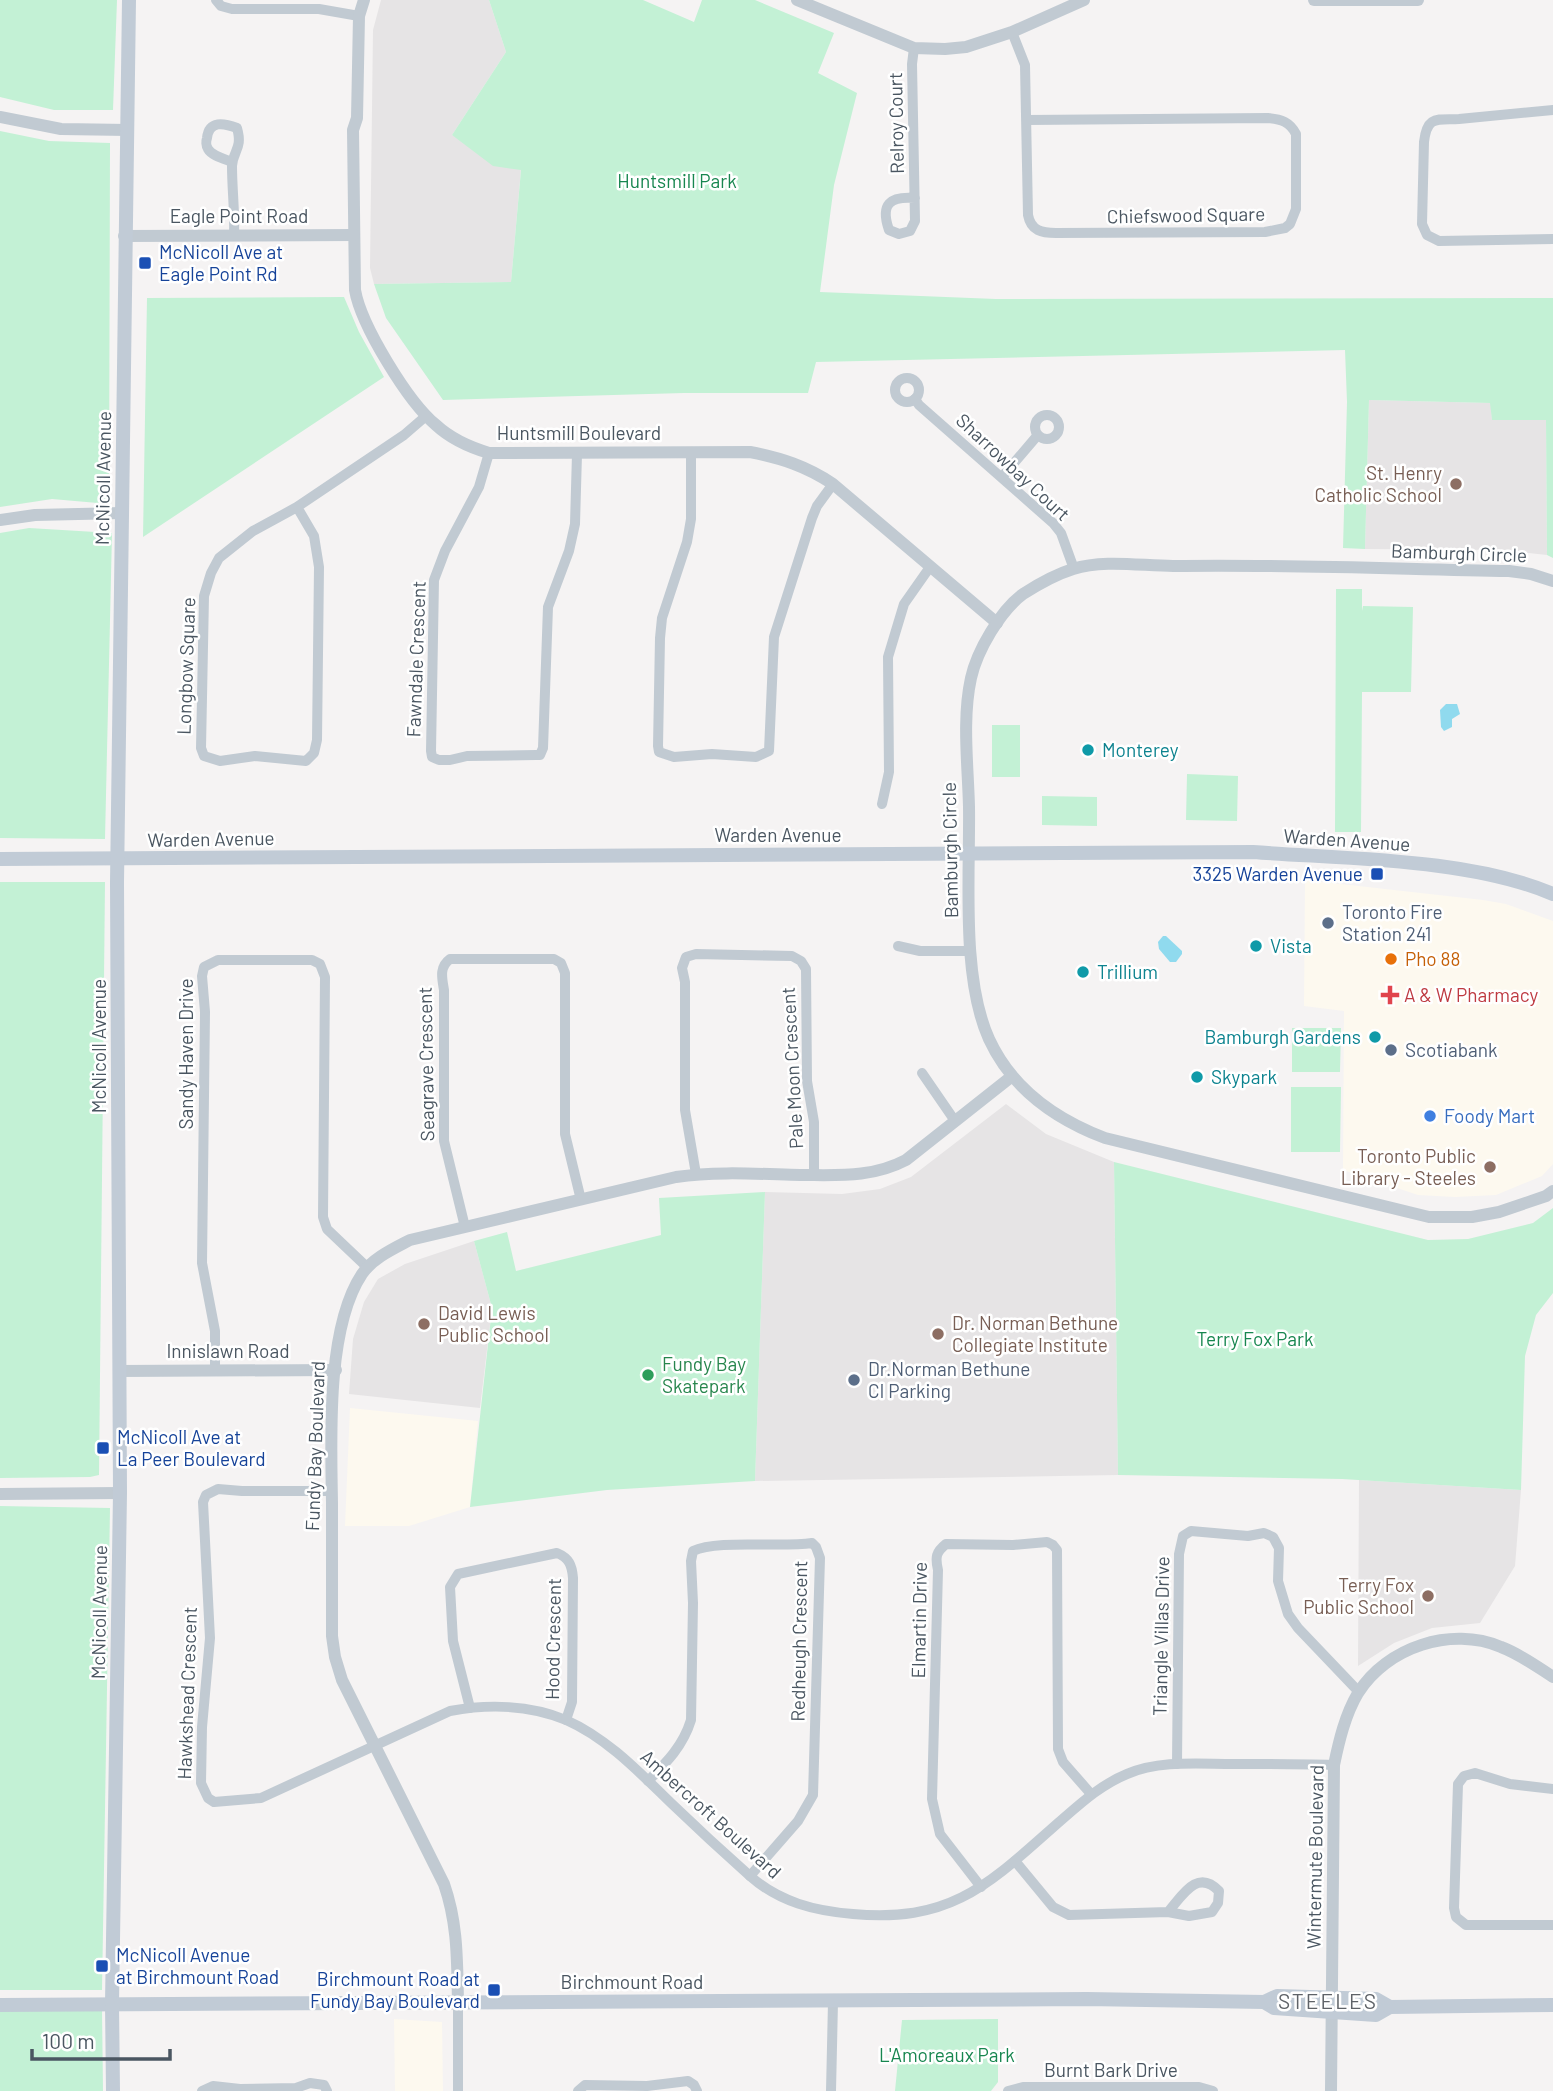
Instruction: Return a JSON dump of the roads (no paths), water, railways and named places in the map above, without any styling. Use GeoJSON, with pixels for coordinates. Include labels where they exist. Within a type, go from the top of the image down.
{"type":"FeatureCollection","features":[{"type":"Feature","properties":{"kind":"main road","name":"McNicoll Avenue"},"geometry":{"type":"LineString","coordinates":[[113,2091],[120,1493],[118,859],[129,0]]}},
{"type":"Feature","properties":{"kind":"main road","name":"Warden Avenue"},"geometry":{"type":"LineString","coordinates":[[0,859],[1253,852],[1407,863],[1498,877],[1553,894]]}},
{"type":"Feature","properties":{"kind":"main road","name":"Birchmount Road"},"geometry":{"type":"LineString","coordinates":[[0,2005],[1100,1999],[1264,2002],[1277,1996],[1377,2015],[1390,2007],[1553,2005]]}},
{"type":"Feature","properties":{"kind":"street"},"geometry":{"type":"LineString","coordinates":[[216,0],[221,6],[232,9],[319,9],[359,16]]}},
{"type":"Feature","properties":{"kind":"street","name":"Huntsmill Boulevard"},"geometry":{"type":"LineString","coordinates":[[364,0],[359,16],[357,118],[353,130],[355,290],[360,310],[404,387],[426,416],[450,436],[489,453],[750,452],[782,458],[814,472],[832,484],[997,623]]}},
{"type":"Feature","properties":{"kind":"street"},"geometry":{"type":"LineString","coordinates":[[797,0],[828,6],[914,48],[945,49],[966,47],[1012,32],[1084,0]]}},
{"type":"Feature","properties":{"kind":"street"},"geometry":{"type":"LineString","coordinates":[[1314,0],[1418,0]]}},
{"type":"Feature","properties":{"kind":"street","name":"Chiefswood Square"},"geometry":{"type":"LineString","coordinates":[[1012,32],[1025,65],[1028,215],[1031,225],[1042,233],[1265,232],[1285,228],[1294,217],[1296,134],[1292,126],[1285,121],[1268,118],[1027,120]]}},
{"type":"Feature","properties":{"kind":"street","name":"Relroy Court"},"geometry":{"type":"LineString","coordinates":[[914,48],[912,64],[915,198]]}},
{"type":"Feature","properties":{"kind":"street"},"geometry":{"type":"LineString","coordinates":[[1553,110],[1459,119],[1443,118],[1429,124],[1423,142],[1422,224],[1427,235],[1438,241],[1553,239]]}},
{"type":"Feature","properties":{"kind":"street"},"geometry":{"type":"LineString","coordinates":[[0,117],[61,129],[128,130]]}},
{"type":"Feature","properties":{"kind":"street"},"geometry":{"type":"LineString","coordinates":[[232,162],[234,235]]}},
{"type":"Feature","properties":{"kind":"street","name":"Eagle Point Road"},"geometry":{"type":"LineString","coordinates":[[124,236],[354,235]]}},
{"type":"Feature","properties":{"kind":"street","name":"Sharrowbay Court"},"geometry":{"type":"LineString","coordinates":[[915,399],[1057,527],[1074,569]]}},
{"type":"Feature","properties":{"kind":"street","name":"Longbow Square"},"geometry":{"type":"LineString","coordinates":[[297,507],[314,536],[319,567],[317,740],[314,754],[306,761],[255,756],[214,761],[204,756],[201,748],[205,589],[219,558],[253,531],[297,507],[404,435],[426,416]]}},
{"type":"Feature","properties":{"kind":"street"},"geometry":{"type":"LineString","coordinates":[[1002,477],[1037,436]]}},
{"type":"Feature","properties":{"kind":"street"},"geometry":{"type":"LineString","coordinates":[[691,452],[691,519],[687,542],[663,618],[660,638],[658,746],[659,752],[674,757],[712,754],[756,757],[769,751],[774,637],[812,517],[832,484]]}},
{"type":"Feature","properties":{"kind":"street","name":"Fawndale Crescent"},"geometry":{"type":"LineString","coordinates":[[489,453],[479,487],[445,551],[434,580],[431,751],[432,757],[439,760],[467,756],[540,755],[543,748],[548,607],[576,524],[577,454]]}},
{"type":"Feature","properties":{"kind":"street"},"geometry":{"type":"LineString","coordinates":[[0,520],[35,515],[122,513]]}},
{"type":"Feature","properties":{"kind":"street","name":"Bamburgh Circle"},"geometry":{"type":"LineString","coordinates":[[1553,581],[1509,571],[1106,564],[1074,569],[1022,595],[997,623],[980,650],[968,692],[970,951],[978,1008],[989,1039],[1011,1077],[1053,1113],[1079,1128],[1105,1138],[1429,1217],[1477,1216],[1499,1212],[1546,1196],[1553,1191]]}},
{"type":"Feature","properties":{"kind":"street"},"geometry":{"type":"LineString","coordinates":[[882,804],[889,772],[888,657],[904,604],[930,567]]}},
{"type":"Feature","properties":{"kind":"street"},"geometry":{"type":"LineString","coordinates":[[898,946],[920,951],[970,951]]}},
{"type":"Feature","properties":{"kind":"street","name":"Pale Moon Crescent"},"geometry":{"type":"LineString","coordinates":[[696,1174],[685,1110],[685,982],[682,968],[686,957],[696,954],[792,956],[801,961],[806,969],[807,1081],[814,1122],[814,1175]]}},
{"type":"Feature","properties":{"kind":"street","name":"Seagrave Crescent"},"geometry":{"type":"LineString","coordinates":[[465,1227],[448,1161],[443,1125],[442,975],[443,968],[450,959],[538,958],[554,959],[561,963],[565,973],[565,1134],[581,1199]]}},
{"type":"Feature","properties":{"kind":"street","name":"Sandy Haven Drive"},"geometry":{"type":"LineString","coordinates":[[215,1371],[215,1331],[202,1263],[204,967],[218,960],[312,960],[320,964],[326,977],[323,1217],[327,1229],[367,1268]]}},
{"type":"Feature","properties":{"kind":"street"},"geometry":{"type":"LineString","coordinates":[[922,1073],[956,1121]]}},
{"type":"Feature","properties":{"kind":"street","name":"Fundy Bay Boulevard"},"geometry":{"type":"LineString","coordinates":[[458,2003],[457,1936],[444,1884],[342,1680],[335,1657],[332,1636],[332,1424],[344,1313],[354,1287],[367,1268],[390,1250],[410,1240],[581,1199],[696,1174],[863,1175],[892,1167],[906,1160],[1011,1077]]}},
{"type":"Feature","properties":{"kind":"street","name":"Innislawn Road"},"geometry":{"type":"LineString","coordinates":[[119,1371],[336,1370]]}},
{"type":"Feature","properties":{"kind":"street","name":"Hawkshead Crescent"},"geometry":{"type":"LineString","coordinates":[[332,1491],[218,1489],[206,1495],[203,1502],[210,1639],[202,1727],[202,1791],[214,1802],[261,1798],[374,1745]]}},
{"type":"Feature","properties":{"kind":"street"},"geometry":{"type":"LineString","coordinates":[[0,1494],[120,1493]]}},
{"type":"Feature","properties":{"kind":"street","name":"Triangle Villas Drive"},"geometry":{"type":"LineString","coordinates":[[1177,1764],[1179,1554],[1183,1536],[1191,1531],[1248,1536],[1264,1532],[1273,1537],[1279,1548],[1278,1581],[1288,1614],[1359,1692]]}},
{"type":"Feature","properties":{"kind":"street","name":"Elmartin Drive"},"geometry":{"type":"LineString","coordinates":[[981,1887],[940,1834],[932,1799],[938,1570],[936,1559],[938,1551],[946,1544],[1013,1545],[1047,1542],[1057,1550],[1058,1749],[1063,1762],[1091,1794]]}},
{"type":"Feature","properties":{"kind":"street","name":"Redheugh Crescent"},"geometry":{"type":"LineString","coordinates":[[648,1782],[676,1753],[687,1736],[691,1720],[693,1551],[705,1545],[783,1546],[812,1543],[820,1558],[813,1795],[798,1821],[750,1876]]}},
{"type":"Feature","properties":{"kind":"street","name":"Hood Crescent"},"geometry":{"type":"LineString","coordinates":[[470,1708],[453,1641],[450,1587],[453,1579],[458,1574],[557,1553],[569,1560],[572,1568],[572,1702],[566,1720]]}},
{"type":"Feature","properties":{"kind":"street","name":"Wintermute Boulevard"},"geometry":{"type":"LineString","coordinates":[[1331,2091],[1334,1765],[1341,1735],[1359,1692],[1379,1669],[1398,1655],[1424,1644],[1451,1639],[1478,1640],[1501,1646],[1553,1677]]}},
{"type":"Feature","properties":{"kind":"street","name":"Ambercroft Boulevard"},"geometry":{"type":"LineString","coordinates":[[374,1745],[431,1718],[470,1708],[520,1708],[566,1720],[608,1746],[769,1891],[820,1911],[858,1915],[929,1911],[954,1902],[981,1887],[1015,1861],[1091,1794],[1127,1774],[1177,1764],[1334,1765]]}},
{"type":"Feature","properties":{"kind":"street"},"geometry":{"type":"LineString","coordinates":[[1553,1789],[1510,1784],[1475,1773],[1467,1774],[1460,1780],[1454,1908],[1456,1917],[1466,1924],[1553,1925]]}},
{"type":"Feature","properties":{"kind":"street"},"geometry":{"type":"LineString","coordinates":[[1015,1861],[1053,1907],[1069,1915],[1168,1912],[1189,1916],[1212,1912],[1218,1903],[1219,1891],[1204,1882],[1192,1885],[1168,1912]]}},
{"type":"Feature","properties":{"kind":"street"},"geometry":{"type":"LineString","coordinates":[[831,2091],[833,2002]]}},
{"type":"Feature","properties":{"kind":"street"},"geometry":{"type":"LineString","coordinates":[[458,2003],[458,2091]]}},
{"type":"Feature","properties":{"kind":"street"},"geometry":{"type":"LineString","coordinates":[[578,2091],[584,2085],[647,2086],[688,2081],[697,2091]]}},
{"type":"Feature","properties":{"kind":"street"},"geometry":{"type":"LineString","coordinates":[[202,2091],[213,2086],[240,2089],[288,2088],[317,2082],[324,2085],[327,2091]]}},
{"type":"Feature","properties":{"kind":"street","name":"Burnt Bark Drive"},"geometry":{"type":"LineString","coordinates":[[1008,2091],[1023,2087],[1109,2090],[1199,2087],[1213,2091]]}},
{"type":"Feature","properties":{"kind":"water"},"geometry":{"type":"Polygon","coordinates":[[[1446,704],[1457,704],[1460,714],[1452,719],[1452,727],[1444,731],[1441,727],[1440,710],[1446,704]]]}},
{"type":"Feature","properties":{"kind":"water"},"geometry":{"type":"Polygon","coordinates":[[[1163,936],[1182,951],[1176,962],[1170,962],[1159,949],[1158,942],[1163,936]]]}},
{"type":"Feature","properties":{"kind":"place","name":"McNicoll Ave at Eagle Point Rd"},"geometry":{"type":"Point","coordinates":[145,263]}},
{"type":"Feature","properties":{"kind":"place","name":"St. Henry Catholic School"},"geometry":{"type":"Point","coordinates":[1456,484]}},
{"type":"Feature","properties":{"kind":"place","name":"Monterey"},"geometry":{"type":"Point","coordinates":[1088,750]}},
{"type":"Feature","properties":{"kind":"place","name":"3325 Warden Avenue"},"geometry":{"type":"Point","coordinates":[1377,874]}},
{"type":"Feature","properties":{"kind":"place","name":"Toronto Fire Station 241"},"geometry":{"type":"Point","coordinates":[1328,923]}},
{"type":"Feature","properties":{"kind":"place","name":"Vista"},"geometry":{"type":"Point","coordinates":[1256,946]}},
{"type":"Feature","properties":{"kind":"place","name":"Pho 88"},"geometry":{"type":"Point","coordinates":[1391,959]}},
{"type":"Feature","properties":{"kind":"place","name":"Trillium"},"geometry":{"type":"Point","coordinates":[1083,972]}},
{"type":"Feature","properties":{"kind":"place","name":"A & W Pharmacy"},"geometry":{"type":"Point","coordinates":[1390,995]}},
{"type":"Feature","properties":{"kind":"place","name":"Bamburgh Gardens"},"geometry":{"type":"Point","coordinates":[1375,1037]}},
{"type":"Feature","properties":{"kind":"place","name":"Scotiabank"},"geometry":{"type":"Point","coordinates":[1391,1050]}},
{"type":"Feature","properties":{"kind":"place","name":"Skypark"},"geometry":{"type":"Point","coordinates":[1197,1077]}},
{"type":"Feature","properties":{"kind":"place","name":"Foody Mart"},"geometry":{"type":"Point","coordinates":[1430,1116]}},
{"type":"Feature","properties":{"kind":"place","name":"Toronto Public Library - Steeles"},"geometry":{"type":"Point","coordinates":[1490,1167]}},
{"type":"Feature","properties":{"kind":"place","name":"David Lewis Public School"},"geometry":{"type":"Point","coordinates":[424,1324]}},
{"type":"Feature","properties":{"kind":"place","name":"Dr. Norman Bethune Collegiate Institute"},"geometry":{"type":"Point","coordinates":[938,1334]}},
{"type":"Feature","properties":{"kind":"place","name":"Fundy Bay Skatepark"},"geometry":{"type":"Point","coordinates":[648,1375]}},
{"type":"Feature","properties":{"kind":"place","name":"Dr.Norman Bethune CI Parking"},"geometry":{"type":"Point","coordinates":[854,1380]}},
{"type":"Feature","properties":{"kind":"place","name":"McNicoll Ave at La Peer Boulevard"},"geometry":{"type":"Point","coordinates":[103,1448]}},
{"type":"Feature","properties":{"kind":"place","name":"Terry Fox Public School"},"geometry":{"type":"Point","coordinates":[1428,1596]}},
{"type":"Feature","properties":{"kind":"place","name":"McNicoll Avenue at Birchmount Road"},"geometry":{"type":"Point","coordinates":[102,1966]}},
{"type":"Feature","properties":{"kind":"place","name":"Birchmount Road at Fundy Bay Boulevard"},"geometry":{"type":"Point","coordinates":[494,1990]}},
{"type":"Feature","properties":{"kind":"district","name":"STEELES"},"geometry":{"type":"Point","coordinates":[1328,2002]}},
{"type":"Feature","properties":{"kind":"park label","name":"Huntsmill Park"},"geometry":{"type":"Point","coordinates":[677,181]}},
{"type":"Feature","properties":{"kind":"park label","name":"Terry Fox Park"},"geometry":{"type":"Point","coordinates":[1255,1339]}},
{"type":"Feature","properties":{"kind":"park label","name":"L'Amoreaux Park"},"geometry":{"type":"Point","coordinates":[947,2055]}}]}
